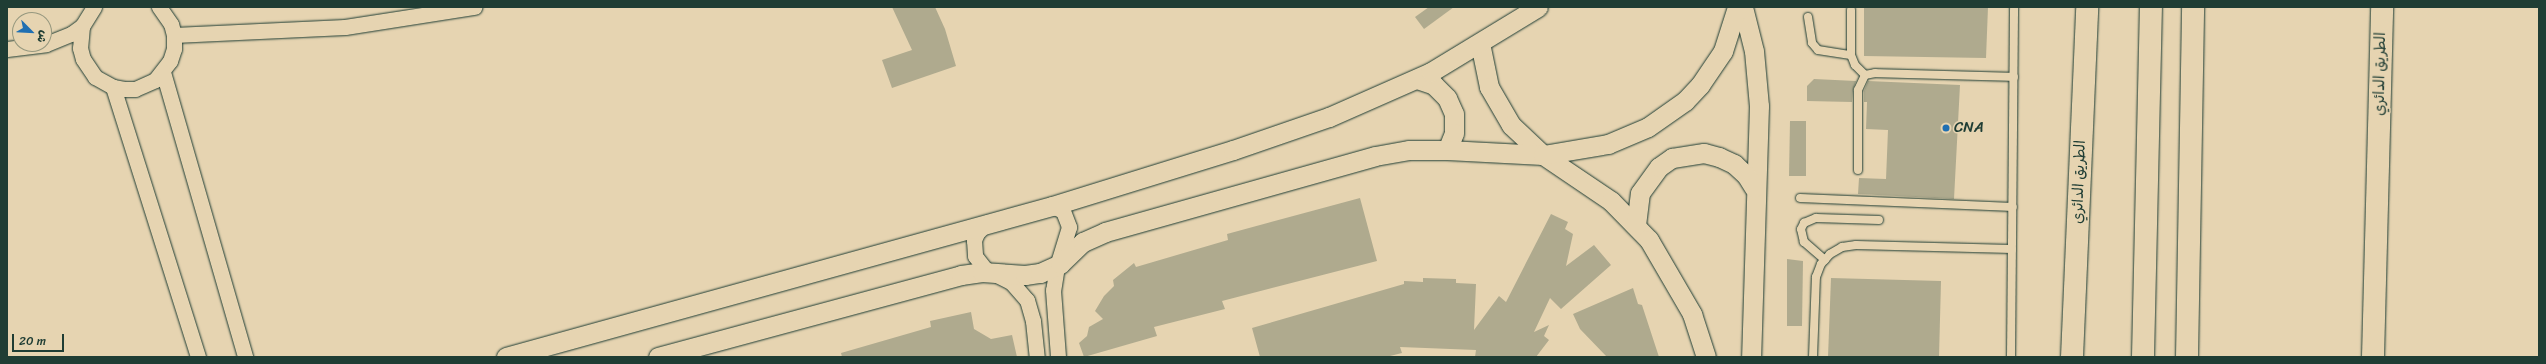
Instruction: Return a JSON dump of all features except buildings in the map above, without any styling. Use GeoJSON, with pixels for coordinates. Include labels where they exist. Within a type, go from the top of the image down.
{"type":"FeatureCollection","features":[{"type":"Feature","properties":{"kind":"highway","name":"الطريق الدائري"},"geometry":{"type":"LineString","coordinates":[[2072,357],[2086,7]]}},
{"type":"Feature","properties":{"kind":"highway"},"geometry":{"type":"LineString","coordinates":[[2143,357],[2152,7]]}},
{"type":"Feature","properties":{"kind":"highway"},"geometry":{"type":"LineString","coordinates":[[2187,357],[2193,7]]}},
{"type":"Feature","properties":{"kind":"highway","name":"الطريق الدائري"},"geometry":{"type":"LineString","coordinates":[[2373,357],[2382,7]]}},
{"type":"Feature","properties":{"kind":"street"},"geometry":{"type":"LineString","coordinates":[[7,50],[46,44],[71,34],[82,26],[94,7]]}},
{"type":"Feature","properties":{"kind":"street"},"geometry":{"type":"LineString","coordinates":[[82,26],[80,48],[83,59],[95,77],[113,87],[140,87],[163,72],[174,49],[174,35],[171,24],[159,7]]}},
{"type":"Feature","properties":{"kind":"street"},"geometry":{"type":"LineString","coordinates":[[174,35],[345,26],[474,7]]}},
{"type":"Feature","properties":{"kind":"street"},"geometry":{"type":"LineString","coordinates":[[506,357],[989,222],[1052,206],[1329,117],[1417,79],[1480,43],[1538,7]]}},
{"type":"Feature","properties":{"kind":"street"},"geometry":{"type":"LineString","coordinates":[[658,357],[961,275],[993,272],[1033,274],[1057,266],[1083,242],[1105,232],[1375,156],[1408,150],[1447,150],[1543,155],[1608,144],[1648,127],[1685,101],[1714,67],[1723,51],[1737,7]]}},
{"type":"Feature","properties":{"kind":"street"},"geometry":{"type":"LineString","coordinates":[[1743,7],[1757,78],[1759,106],[1754,188],[1751,357]]}},
{"type":"Feature","properties":{"kind":"street"},"geometry":{"type":"LineString","coordinates":[[1480,43],[1489,87],[1498,106],[1526,142],[1543,155],[1594,188],[1636,225],[1659,256],[1692,314],[1706,357]]}},
{"type":"Feature","properties":{"kind":"street"},"geometry":{"type":"LineString","coordinates":[[163,72],[245,357]]}},
{"type":"Feature","properties":{"kind":"street"},"geometry":{"type":"LineString","coordinates":[[1417,79],[1434,85],[1447,98],[1454,114],[1454,133],[1447,150]]}},
{"type":"Feature","properties":{"kind":"street"},"geometry":{"type":"LineString","coordinates":[[113,87],[198,357]]}},
{"type":"Feature","properties":{"kind":"street"},"geometry":{"type":"LineString","coordinates":[[1636,225],[1640,193],[1658,167],[1672,158],[1704,153],[1720,157],[1734,164],[1746,174],[1754,188]]}},
{"type":"Feature","properties":{"kind":"street"},"geometry":{"type":"LineString","coordinates":[[1052,206],[1063,211],[1069,222],[1069,232],[1057,266],[1053,304],[1058,357]]}},
{"type":"Feature","properties":{"kind":"street"},"geometry":{"type":"LineString","coordinates":[[989,222],[977,233],[974,248],[980,264],[1012,283],[1026,300],[1033,321],[1037,357]]}},
{"type":"Feature","properties":{"kind":"lane"},"geometry":{"type":"LineString","coordinates":[[2011,357],[2014,7]]}},
{"type":"Feature","properties":{"kind":"lane"},"geometry":{"type":"LineString","coordinates":[[1851,10],[1851,55],[1855,65],[1865,76]]}},
{"type":"Feature","properties":{"kind":"lane"},"geometry":{"type":"LineString","coordinates":[[1808,17],[1812,43],[1818,50],[1851,55]]}},
{"type":"Feature","properties":{"kind":"lane"},"geometry":{"type":"LineString","coordinates":[[1858,170],[1858,84],[1865,76],[1875,73],[2014,77]]}},
{"type":"Feature","properties":{"kind":"lane"},"geometry":{"type":"LineString","coordinates":[[1800,198],[2013,207]]}},
{"type":"Feature","properties":{"kind":"lane"},"geometry":{"type":"LineString","coordinates":[[1825,260],[1804,242],[1801,229],[1804,223],[1816,218],[1879,220]]}},
{"type":"Feature","properties":{"kind":"lane"},"geometry":{"type":"LineString","coordinates":[[1813,357],[1816,277],[1830,254],[1842,247],[1856,245],[2012,249]]}},
{"type":"Feature","properties":{"kind":"place","name":"CNA"},"geometry":{"type":"Point","coordinates":[1946,128]}}]}
